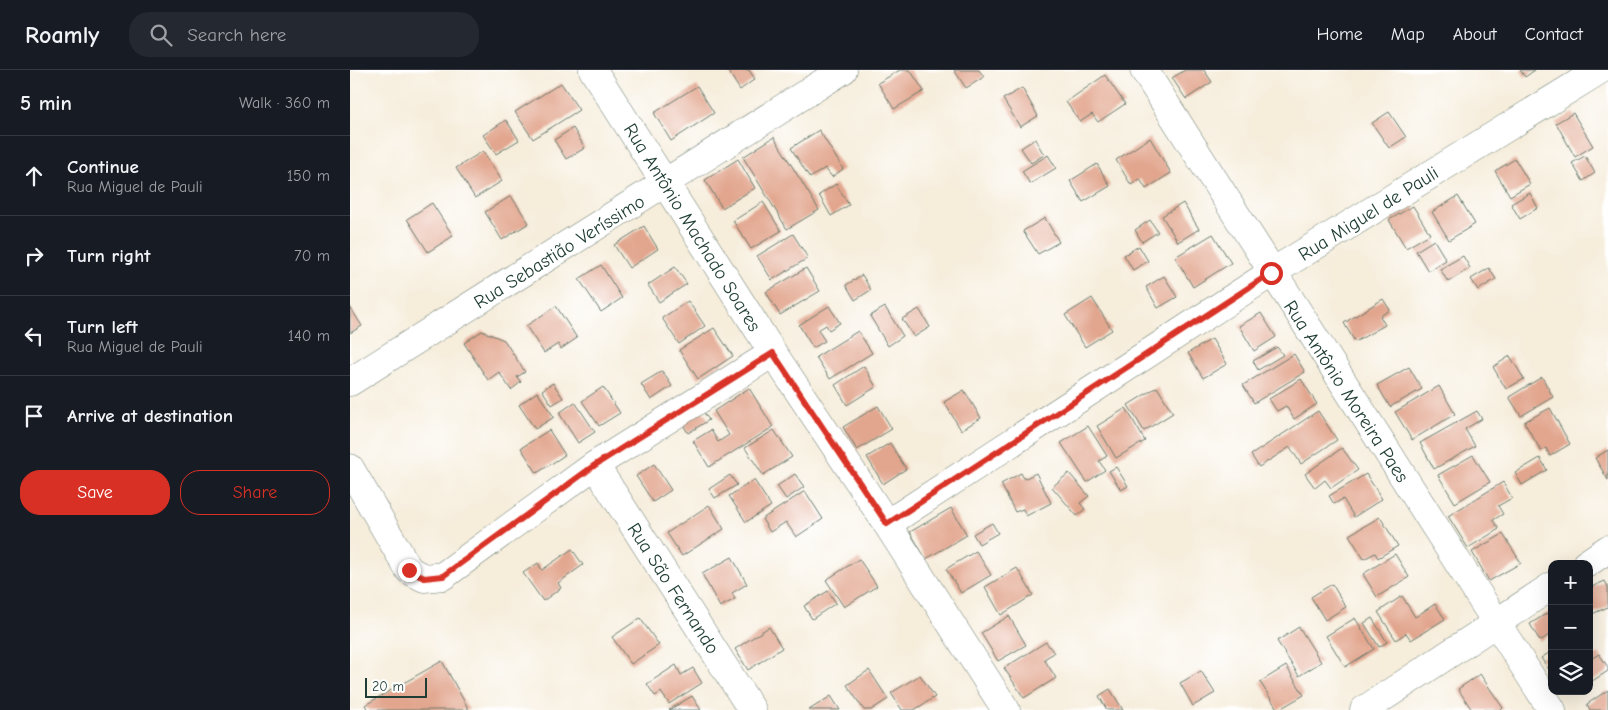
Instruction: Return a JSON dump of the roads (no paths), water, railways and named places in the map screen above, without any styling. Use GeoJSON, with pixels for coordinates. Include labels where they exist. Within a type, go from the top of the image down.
{"type":"FeatureCollection","features":[{"type":"Feature","properties":{"kind":"street","name":"Rua Antônio Machado Soares"},"geometry":{"type":"LineString","coordinates":[[593,70],[773,353],[887,524],[1006,710]]}},
{"type":"Feature","properties":{"kind":"street","name":"Rua Sebastião Veríssimo"},"geometry":{"type":"LineString","coordinates":[[350,382],[666,184],[843,70]]}},
{"type":"Feature","properties":{"kind":"street","name":"Rua Antônio Moreira Paes"},"geometry":{"type":"LineString","coordinates":[[1144,70],[1271,273],[1552,710]]}},
{"type":"Feature","properties":{"kind":"street","name":"Rua Miguel de Pauli"},"geometry":{"type":"LineString","coordinates":[[887,524],[1271,273],[1600,70]]}},
{"type":"Feature","properties":{"kind":"street"},"geometry":{"type":"LineString","coordinates":[[350,468],[409,570],[424,578],[443,576],[595,465],[773,353]]}},
{"type":"Feature","properties":{"kind":"street","name":"Rua São Fernando"},"geometry":{"type":"LineString","coordinates":[[595,465],[752,710]]}},
{"type":"Feature","properties":{"kind":"street"},"geometry":{"type":"LineString","coordinates":[[1592,560],[1608,549]]}},
{"type":"Feature","properties":{"kind":"street"},"geometry":{"type":"LineString","coordinates":[[1364,710],[1548,589]]}}]}
